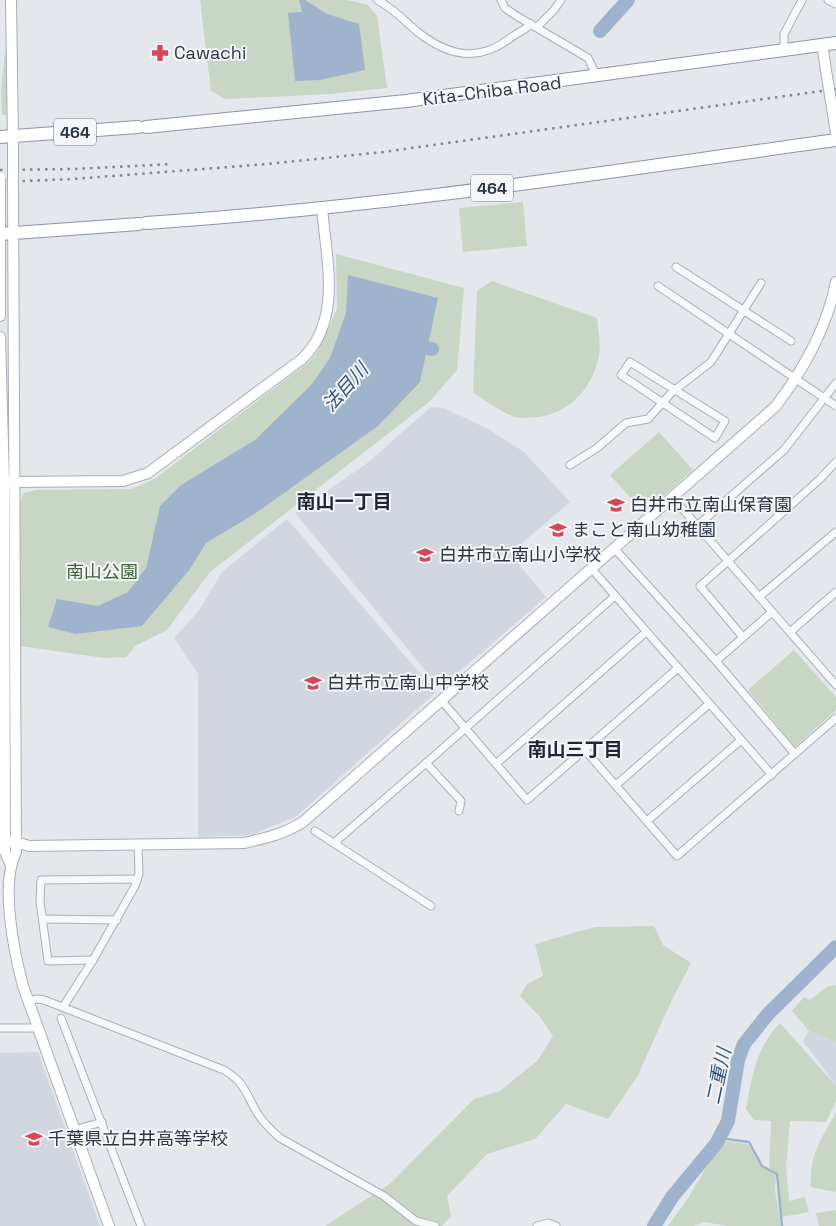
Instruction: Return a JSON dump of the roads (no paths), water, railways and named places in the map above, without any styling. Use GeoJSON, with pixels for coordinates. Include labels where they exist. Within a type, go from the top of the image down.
{"type":"FeatureCollection","features":[{"type":"Feature","properties":{"kind":"highway","name":"Kita-Chiba Road"},"geometry":{"type":"LineString","coordinates":[[9,138],[406,101],[597,77],[784,50],[823,48],[836,42]]}},
{"type":"Feature","properties":{"kind":"highway","name":"464"},"geometry":{"type":"LineString","coordinates":[[0,234],[14,230],[143,223],[322,208],[526,184],[836,140]]}},
{"type":"Feature","properties":{"kind":"street"},"geometry":{"type":"LineString","coordinates":[[11,0],[9,138],[14,230],[16,847],[10,863],[5,912],[28,1001],[109,1226]]}},
{"type":"Feature","properties":{"kind":"street"},"geometry":{"type":"LineString","coordinates":[[377,0],[394,10],[422,36],[439,45],[464,54],[474,55],[492,51],[514,34],[534,26],[554,10],[561,0]]}},
{"type":"Feature","properties":{"kind":"street"},"geometry":{"type":"LineString","coordinates":[[501,0],[505,8],[588,58],[597,77]]}},
{"type":"Feature","properties":{"kind":"street"},"geometry":{"type":"LineString","coordinates":[[784,50],[784,34],[802,0]]}},
{"type":"Feature","properties":{"kind":"street"},"geometry":{"type":"LineString","coordinates":[[828,0],[836,4]]}},
{"type":"Feature","properties":{"kind":"street"},"geometry":{"type":"LineString","coordinates":[[823,48],[836,134]]}},
{"type":"Feature","properties":{"kind":"street"},"geometry":{"type":"LineString","coordinates":[[0,178],[0,316]]}},
{"type":"Feature","properties":{"kind":"street"},"geometry":{"type":"LineString","coordinates":[[2,482],[123,481],[148,473],[302,359],[316,343],[322,332],[328,310],[329,292],[322,208]]}},
{"type":"Feature","properties":{"kind":"street"},"geometry":{"type":"LineString","coordinates":[[676,267],[791,341]]}},
{"type":"Feature","properties":{"kind":"street"},"geometry":{"type":"LineString","coordinates":[[2,847],[244,843],[272,837],[287,831],[325,802],[756,426],[776,406],[796,377],[827,316],[836,282]]}},
{"type":"Feature","properties":{"kind":"street"},"geometry":{"type":"LineString","coordinates":[[570,465],[597,448],[626,423],[648,419],[676,389],[711,362],[760,283]]}},
{"type":"Feature","properties":{"kind":"street"},"geometry":{"type":"LineString","coordinates":[[658,286],[796,377],[836,406]]}},
{"type":"Feature","properties":{"kind":"street"},"geometry":{"type":"LineString","coordinates":[[0,337],[2,426],[2,847],[10,863]]}},
{"type":"Feature","properties":{"kind":"street"},"geometry":{"type":"LineString","coordinates":[[630,362],[676,389],[725,421],[715,438],[621,375],[630,362]]}},
{"type":"Feature","properties":{"kind":"street"},"geometry":{"type":"LineString","coordinates":[[697,526],[784,450],[836,383]]}},
{"type":"Feature","properties":{"kind":"street"},"geometry":{"type":"LineString","coordinates":[[742,636],[700,586],[820,479],[836,462]]}},
{"type":"Feature","properties":{"kind":"street"},"geometry":{"type":"LineString","coordinates":[[673,498],[836,685]]}},
{"type":"Feature","properties":{"kind":"street"},"geometry":{"type":"LineString","coordinates":[[759,597],[836,532]]}},
{"type":"Feature","properties":{"kind":"street"},"geometry":{"type":"LineString","coordinates":[[614,548],[716,661],[795,754]]}},
{"type":"Feature","properties":{"kind":"street"},"geometry":{"type":"LineString","coordinates":[[591,568],[772,775]]}},
{"type":"Feature","properties":{"kind":"street"},"geometry":{"type":"LineString","coordinates":[[790,632],[836,592]]}},
{"type":"Feature","properties":{"kind":"street"},"geometry":{"type":"LineString","coordinates":[[334,843],[615,596]]}},
{"type":"Feature","properties":{"kind":"street"},"geometry":{"type":"LineString","coordinates":[[716,661],[742,636],[772,612]]}},
{"type":"Feature","properties":{"kind":"street"},"geometry":{"type":"LineString","coordinates":[[496,764],[646,632]]}},
{"type":"Feature","properties":{"kind":"street"},"geometry":{"type":"LineString","coordinates":[[441,700],[464,730],[527,800],[678,668]]}},
{"type":"Feature","properties":{"kind":"street"},"geometry":{"type":"LineString","coordinates":[[616,785],[709,704]]}},
{"type":"Feature","properties":{"kind":"street"},"geometry":{"type":"LineString","coordinates":[[584,750],[677,856],[836,718]]}},
{"type":"Feature","properties":{"kind":"street"},"geometry":{"type":"LineString","coordinates":[[647,821],[741,740]]}},
{"type":"Feature","properties":{"kind":"street"},"geometry":{"type":"LineString","coordinates":[[426,763],[461,800],[459,811]]}},
{"type":"Feature","properties":{"kind":"street"},"geometry":{"type":"LineString","coordinates":[[315,831],[431,906]]}},
{"type":"Feature","properties":{"kind":"street"},"geometry":{"type":"LineString","coordinates":[[63,1007],[94,960],[117,920],[137,879],[138,845]]}},
{"type":"Feature","properties":{"kind":"street"},"geometry":{"type":"LineString","coordinates":[[94,960],[48,961],[41,880],[137,879]]}},
{"type":"Feature","properties":{"kind":"street"},"geometry":{"type":"LineString","coordinates":[[44,919],[117,920]]}},
{"type":"Feature","properties":{"kind":"street"},"geometry":{"type":"LineString","coordinates":[[28,1001],[37,998],[44,1000],[235,1076],[243,1084],[266,1125],[280,1138],[384,1196],[416,1221],[435,1226]]}},
{"type":"Feature","properties":{"kind":"street"},"geometry":{"type":"LineString","coordinates":[[61,1018],[141,1226]]}},
{"type":"Feature","properties":{"kind":"street"},"geometry":{"type":"LineString","coordinates":[[0,1028],[37,1028]]}},
{"type":"Feature","properties":{"kind":"street"},"geometry":{"type":"LineString","coordinates":[[74,1130],[102,1122]]}},
{"type":"Feature","properties":{"kind":"street"},"geometry":{"type":"LineString","coordinates":[[537,1226],[548,1223],[556,1226]]}},
{"type":"Feature","properties":{"kind":"water"},"geometry":{"type":"Polygon","coordinates":[[[299,0],[305,0],[327,14],[359,24],[365,70],[320,80],[295,81],[288,13],[302,12],[299,0]]]}},
{"type":"Feature","properties":{"kind":"water"},"geometry":{"type":"Polygon","coordinates":[[[348,275],[438,298],[420,382],[378,426],[256,513],[206,543],[190,569],[142,626],[76,634],[48,627],[57,599],[98,606],[128,592],[146,568],[160,506],[181,485],[255,440],[312,384],[330,358],[346,313],[348,275]]]}},
{"type":"Feature","properties":{"kind":"waterway","name":"法目川"},"geometry":{"type":"LineString","coordinates":[[600,31],[628,0]]}},
{"type":"Feature","properties":{"kind":"waterway","name":"法目川"},"geometry":{"type":"LineString","coordinates":[[410,344],[432,349]]}},
{"type":"Feature","properties":{"kind":"waterway","name":"二重川"},"geometry":{"type":"LineString","coordinates":[[654,1226],[672,1197],[716,1144],[728,1121],[738,1060],[744,1044],[768,1014],[836,947]]}},
{"type":"Feature","properties":{"kind":"waterway"},"geometry":{"type":"LineString","coordinates":[[719,1138],[749,1142],[762,1166],[777,1174],[782,1226]]}},
{"type":"Feature","properties":{"kind":"railway"},"geometry":{"type":"LineString","coordinates":[[0,182],[73,179],[268,164],[383,152],[836,89]]}},
{"type":"Feature","properties":{"kind":"railway"},"geometry":{"type":"LineString","coordinates":[[0,170],[74,169],[172,164]]}},
{"type":"Feature","properties":{"kind":"place","name":"Cawachi"},"geometry":{"type":"Point","coordinates":[160,53]}},
{"type":"Feature","properties":{"kind":"place","name":"白井市立南山保育園"},"geometry":{"type":"Point","coordinates":[616,505]}},
{"type":"Feature","properties":{"kind":"place","name":"まこと南山幼稚園"},"geometry":{"type":"Point","coordinates":[558,530]}},
{"type":"Feature","properties":{"kind":"place","name":"白井市立南山小学校"},"geometry":{"type":"Point","coordinates":[425,555]}},
{"type":"Feature","properties":{"kind":"place","name":"白井市立南山中学校"},"geometry":{"type":"Point","coordinates":[313,683]}},
{"type":"Feature","properties":{"kind":"place","name":"千葉県立白井高等学校"},"geometry":{"type":"Point","coordinates":[34,1139]}},
{"type":"Feature","properties":{"kind":"district","name":"南山一丁目"},"geometry":{"type":"Point","coordinates":[344,501]}},
{"type":"Feature","properties":{"kind":"district","name":"南山三丁目"},"geometry":{"type":"Point","coordinates":[575,749]}},
{"type":"Feature","properties":{"kind":"park label","name":"南山公園"},"geometry":{"type":"Point","coordinates":[102,572]}}]}
